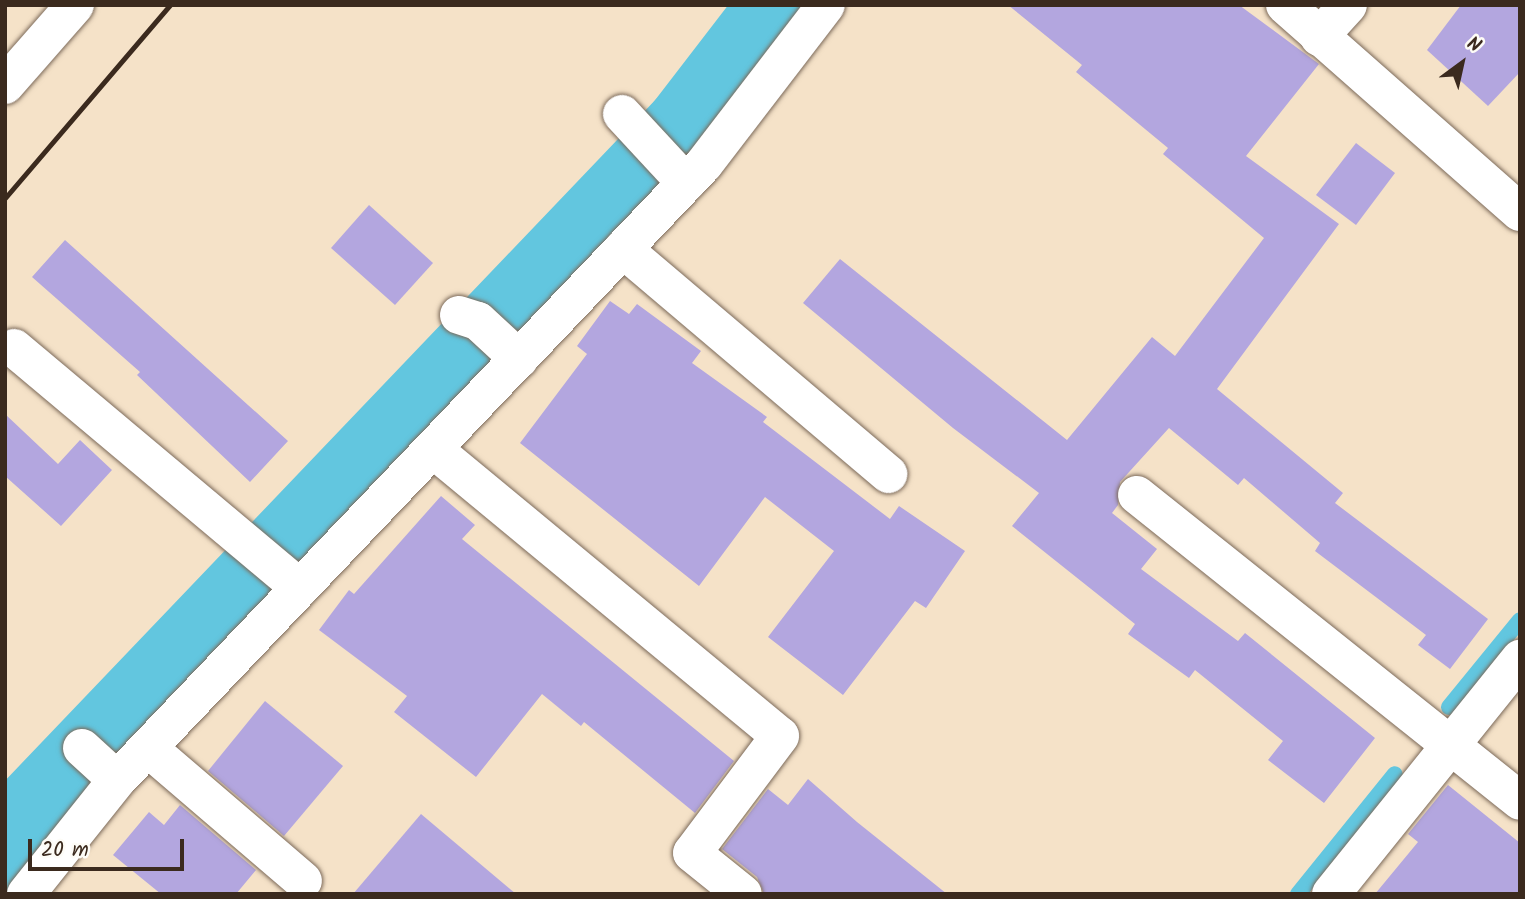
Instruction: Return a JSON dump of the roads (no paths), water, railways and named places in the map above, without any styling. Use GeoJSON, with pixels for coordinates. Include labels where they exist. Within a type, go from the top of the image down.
{"type":"FeatureCollection","features":[{"type":"Feature","properties":{"kind":"street"},"geometry":{"type":"LineString","coordinates":[[38,890],[103,767],[148,748],[296,585],[433,449],[513,353],[623,249],[826,5]]}},
{"type":"Feature","properties":{"kind":"street"},"geometry":{"type":"LineString","coordinates":[[1285,5],[1520,212]]}},
{"type":"Feature","properties":{"kind":"street"},"geometry":{"type":"LineString","coordinates":[[1320,37],[1348,5]]}},
{"type":"Feature","properties":{"kind":"street"},"geometry":{"type":"LineString","coordinates":[[5,85],[71,7]]}},
{"type":"Feature","properties":{"kind":"street"},"geometry":{"type":"LineString","coordinates":[[622,114],[681,178]]}},
{"type":"Feature","properties":{"kind":"street"},"geometry":{"type":"LineString","coordinates":[[623,249],[888,474]]}},
{"type":"Feature","properties":{"kind":"street"},"geometry":{"type":"LineString","coordinates":[[469,318],[513,353]]}},
{"type":"Feature","properties":{"kind":"street"},"geometry":{"type":"LineString","coordinates":[[14,348],[296,585]]}},
{"type":"Feature","properties":{"kind":"street"},"geometry":{"type":"LineString","coordinates":[[433,449],[780,736],[692,853],[743,894]]}},
{"type":"Feature","properties":{"kind":"street"},"geometry":{"type":"LineString","coordinates":[[1137,495],[1520,801]]}},
{"type":"Feature","properties":{"kind":"street"},"geometry":{"type":"LineString","coordinates":[[1331,894],[1520,659]]}},
{"type":"Feature","properties":{"kind":"street"},"geometry":{"type":"LineString","coordinates":[[148,748],[303,881]]}},
{"type":"Feature","properties":{"kind":"waterway"},"geometry":{"type":"LineString","coordinates":[[5,847],[689,131],[786,5]]}},
{"type":"Feature","properties":{"kind":"waterway"},"geometry":{"type":"LineString","coordinates":[[1449,707],[1520,620]]}},
{"type":"Feature","properties":{"kind":"waterway"},"geometry":{"type":"LineString","coordinates":[[1298,894],[1395,774]]}},
{"type":"Feature","properties":{"kind":"railway"},"geometry":{"type":"LineString","coordinates":[[5,198],[170,5]]}}]}
